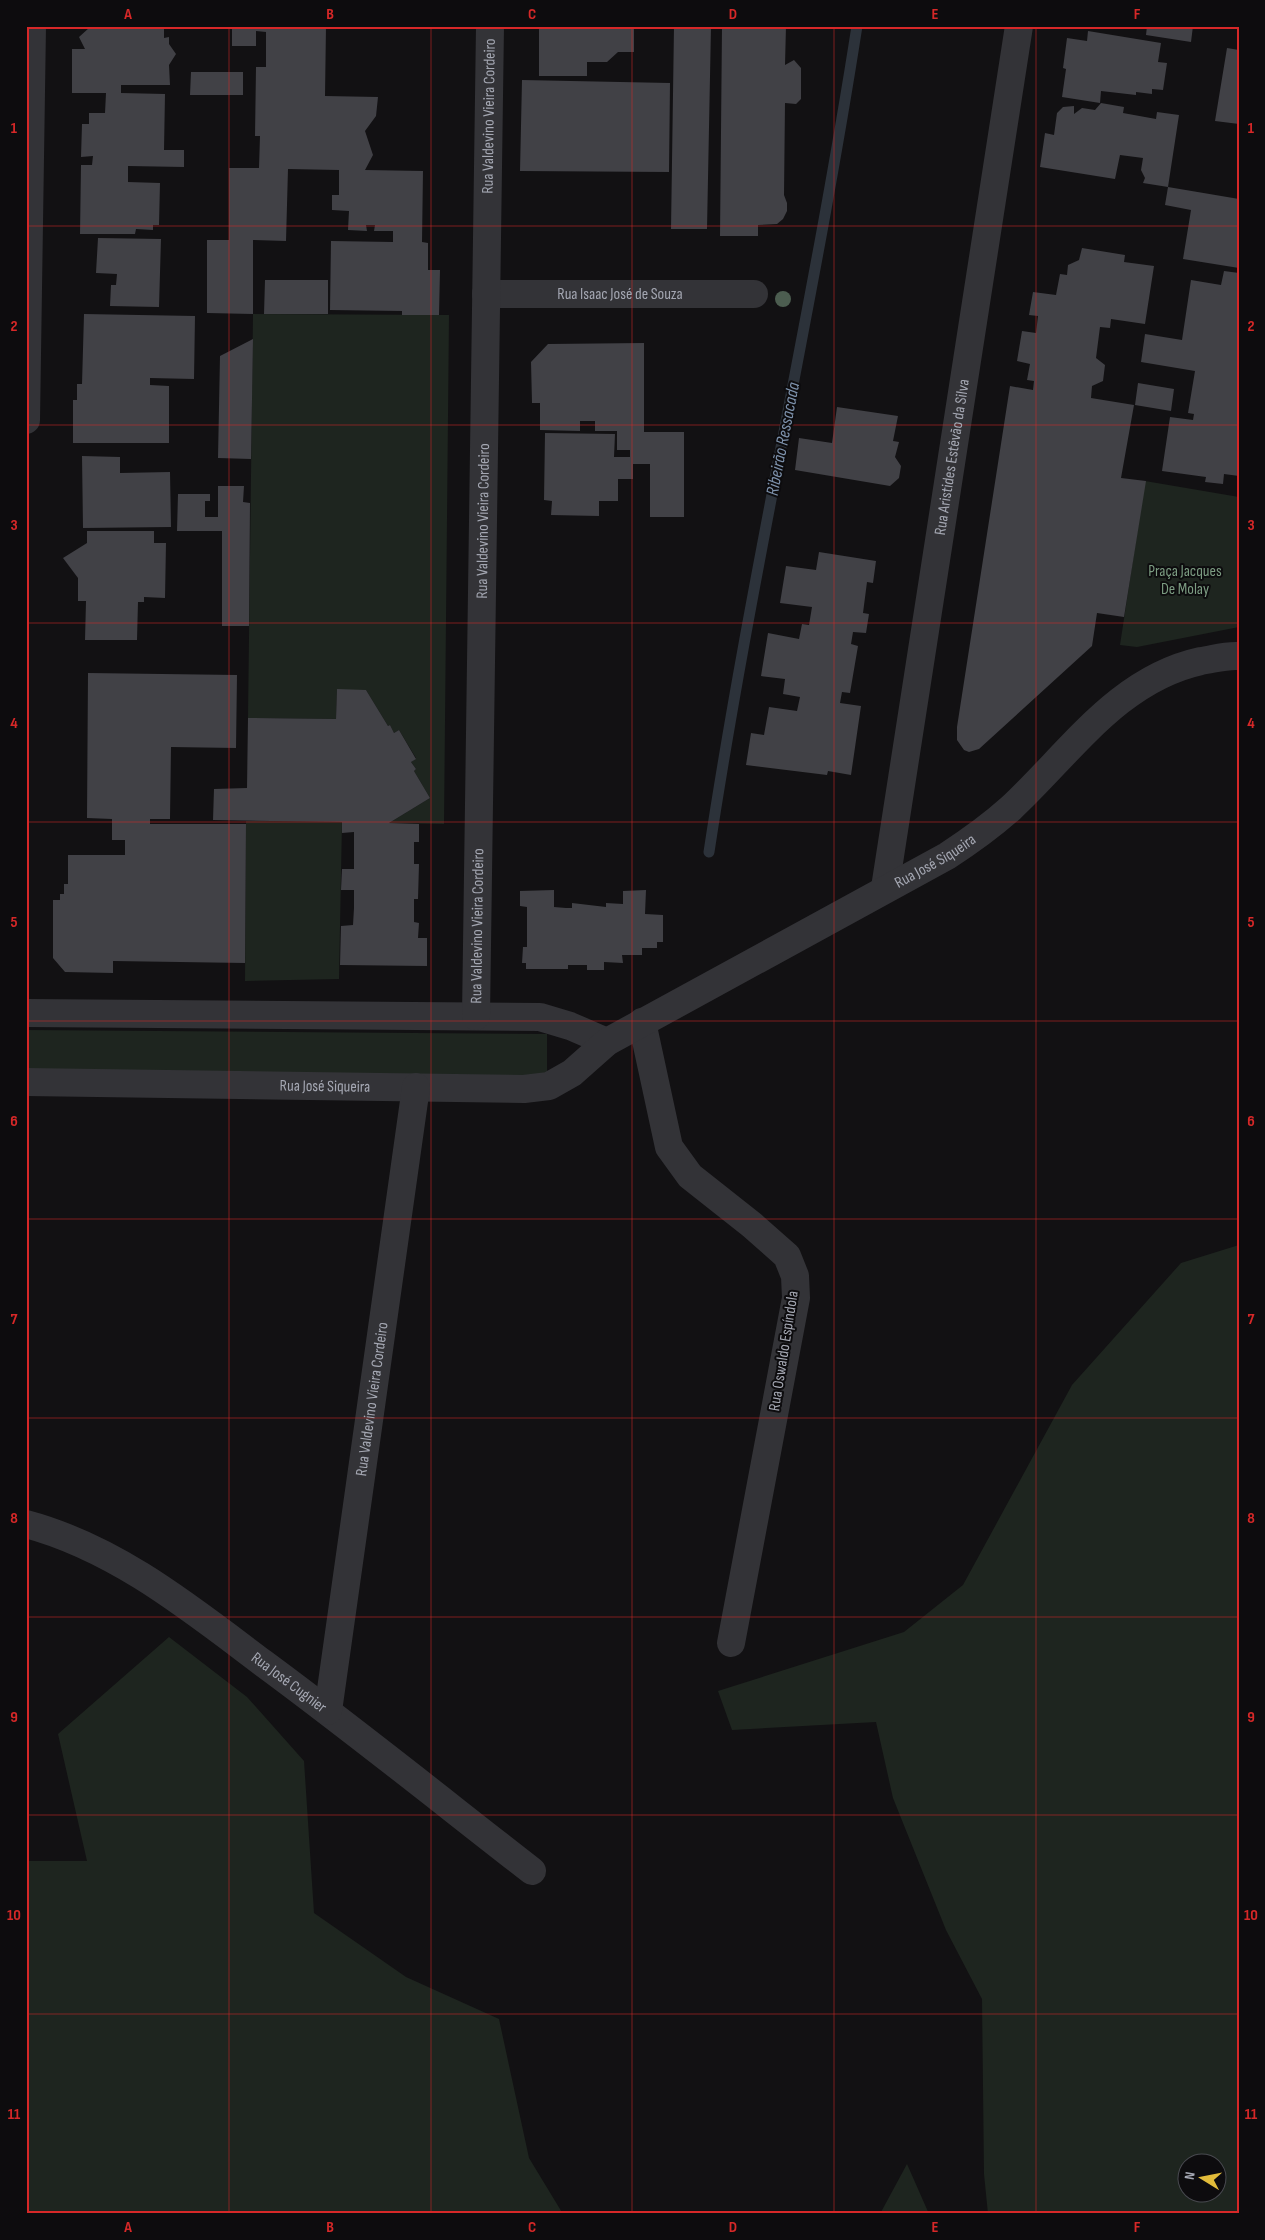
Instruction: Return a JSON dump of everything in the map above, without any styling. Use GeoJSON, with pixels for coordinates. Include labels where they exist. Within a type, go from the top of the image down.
{"type":"FeatureCollection","features":[{"type":"Feature","properties":{"kind":"street"},"geometry":{"type":"LineString","coordinates":[[26,420],[32,26]]}},
{"type":"Feature","properties":{"kind":"street","name":"Rua Valdevino Vieira Cordeiro"},"geometry":{"type":"LineString","coordinates":[[476,1016],[490,26]]}},
{"type":"Feature","properties":{"kind":"street","name":"Rua Aristides Estêvão da Silva"},"geometry":{"type":"LineString","coordinates":[[885,888],[1019,26]]}},
{"type":"Feature","properties":{"kind":"street","name":"Rua Isaac José de Souza"},"geometry":{"type":"LineString","coordinates":[[486,294],[754,294]]}},
{"type":"Feature","properties":{"kind":"street","name":"Rua José Siqueira"},"geometry":{"type":"LineString","coordinates":[[26,1082],[524,1089],[549,1086],[572,1073],[607,1042],[885,888],[947,856],[979,835],[1011,807],[1108,709],[1139,685],[1182,665],[1229,655],[1239,656]]}},
{"type":"Feature","properties":{"kind":"street"},"geometry":{"type":"LineString","coordinates":[[26,1014],[540,1017],[570,1026],[607,1042]]}},
{"type":"Feature","properties":{"kind":"street","name":"Rua Oswaldo Espíndola"},"geometry":{"type":"LineString","coordinates":[[642,1022],[669,1147],[690,1176],[752,1225],[787,1256],[795,1276],[796,1298],[731,1643]]}},
{"type":"Feature","properties":{"kind":"street","name":"Rua Valdevino Vieira Cordeiro"},"geometry":{"type":"LineString","coordinates":[[328,1711],[416,1087]]}},
{"type":"Feature","properties":{"kind":"street","name":"Rua José Cugnier"},"geometry":{"type":"LineString","coordinates":[[26,1524],[42,1528],[102,1554],[162,1588],[328,1711],[532,1870]]}},
{"type":"Feature","properties":{"kind":"green space"},"geometry":{"type":"Polygon","coordinates":[[[253,314],[449,315],[444,824],[389,823],[430,798],[414,771],[416,769],[411,762],[416,758],[399,730],[394,733],[390,725],[388,726],[366,690],[337,690],[336,719],[248,718],[253,314]]]}},
{"type":"Feature","properties":{"kind":"green space","name":"Praça Jacques De Molay"},"geometry":{"type":"Polygon","coordinates":[[[1145,481],[1239,497],[1239,627],[1137,647],[1120,645],[1145,481]]]}},
{"type":"Feature","properties":{"kind":"green space"},"geometry":{"type":"Polygon","coordinates":[[[246,821],[342,822],[339,979],[245,981],[246,821]]]}},
{"type":"Feature","properties":{"kind":"green space"},"geometry":{"type":"Polygon","coordinates":[[[26,1030],[547,1034],[547,1076],[26,1069],[26,1030]]]}},
{"type":"Feature","properties":{"kind":"green space"},"geometry":{"type":"Polygon","coordinates":[[[1239,1245],[1239,2214],[988,2214],[984,2174],[982,1999],[946,1930],[893,1798],[876,1722],[732,1730],[718,1691],[904,1632],[963,1585],[1072,1385],[1181,1263],[1239,1245]]]}},
{"type":"Feature","properties":{"kind":"green space"},"geometry":{"type":"Polygon","coordinates":[[[169,1637],[247,1697],[304,1761],[314,1913],[406,1977],[499,2019],[529,2158],[563,2214],[26,2214],[26,1861],[87,1861],[58,1734],[169,1637]]]}},
{"type":"Feature","properties":{"kind":"green space"},"geometry":{"type":"Polygon","coordinates":[[[907,2164],[929,2214],[880,2214],[907,2164]]]}},
{"type":"Feature","properties":{"kind":"building"},"geometry":{"type":"Polygon","coordinates":[[[123,26],[164,27],[164,38],[169,37],[169,44],[176,54],[169,65],[170,85],[121,85],[121,93],[165,94],[164,150],[184,150],[184,167],[128,166],[128,182],[160,183],[159,225],[153,225],[153,230],[136,229],[135,234],[80,234],[81,165],[92,165],[93,156],[81,157],[82,124],[89,124],[89,113],[105,113],[106,93],[72,93],[72,49],[85,49],[79,37],[89,28],[123,29],[123,26]]]}},
{"type":"Feature","properties":{"kind":"building"},"geometry":{"type":"Polygon","coordinates":[[[232,26],[326,26],[325,96],[378,97],[376,116],[365,131],[373,155],[365,170],[423,171],[422,242],[428,243],[428,270],[440,270],[439,315],[402,315],[402,311],[330,310],[331,241],[393,242],[393,231],[374,231],[375,225],[366,225],[367,231],[348,230],[349,211],[332,210],[332,195],[339,195],[339,170],[288,169],[286,241],[253,240],[253,314],[207,313],[207,240],[229,240],[229,168],[259,168],[260,136],[255,136],[256,67],[266,67],[266,32],[256,31],[256,46],[232,46],[232,26]]]}},
{"type":"Feature","properties":{"kind":"building"},"geometry":{"type":"Polygon","coordinates":[[[539,26],[634,26],[634,52],[618,52],[607,62],[587,62],[587,76],[539,76],[539,26]]]}},
{"type":"Feature","properties":{"kind":"building"},"geometry":{"type":"Polygon","coordinates":[[[674,26],[711,26],[707,229],[671,229],[674,26]]]}},
{"type":"Feature","properties":{"kind":"building"},"geometry":{"type":"Polygon","coordinates":[[[722,26],[786,26],[785,65],[794,60],[801,68],[801,99],[796,104],[785,103],[784,195],[787,211],[783,219],[777,224],[758,225],[758,236],[720,236],[722,26]]]}},
{"type":"Feature","properties":{"kind":"building"},"geometry":{"type":"Polygon","coordinates":[[[1147,26],[1193,26],[1191,42],[1146,35],[1147,26]]]}},
{"type":"Feature","properties":{"kind":"building"},"geometry":{"type":"Polygon","coordinates":[[[1088,31],[1161,43],[1158,62],[1167,63],[1163,90],[1152,89],[1152,94],[1136,92],[1136,95],[1101,91],[1100,103],[1062,97],[1066,69],[1063,68],[1067,38],[1087,41],[1088,31]]]}},
{"type":"Feature","properties":{"kind":"building"},"geometry":{"type":"Polygon","coordinates":[[[1227,48],[1239,50],[1239,124],[1215,121],[1227,48]]]}},
{"type":"Feature","properties":{"kind":"building"},"geometry":{"type":"Polygon","coordinates":[[[191,72],[243,72],[243,95],[190,95],[191,72]]]}},
{"type":"Feature","properties":{"kind":"building"},"geometry":{"type":"Polygon","coordinates":[[[522,80],[670,83],[669,172],[520,171],[522,80]]]}},
{"type":"Feature","properties":{"kind":"building"},"geometry":{"type":"Polygon","coordinates":[[[1101,103],[1124,107],[1123,113],[1156,119],[1157,112],[1179,115],[1168,187],[1143,183],[1145,178],[1141,170],[1143,158],[1120,155],[1115,179],[1040,167],[1045,133],[1054,135],[1057,113],[1063,107],[1074,106],[1074,114],[1082,108],[1095,110],[1101,103]]]}},
{"type":"Feature","properties":{"kind":"building"},"geometry":{"type":"Polygon","coordinates":[[[1168,187],[1239,199],[1239,268],[1183,259],[1191,210],[1165,205],[1168,187]]]}},
{"type":"Feature","properties":{"kind":"building"},"geometry":{"type":"Polygon","coordinates":[[[98,238],[161,239],[159,307],[110,306],[111,285],[116,285],[117,274],[96,273],[98,238]]]}},
{"type":"Feature","properties":{"kind":"building"},"geometry":{"type":"Polygon","coordinates":[[[1082,248],[1125,255],[1124,262],[1154,266],[1145,324],[1111,319],[1110,328],[1100,327],[1096,358],[1105,365],[1103,381],[1092,386],[1091,398],[1134,405],[1121,478],[1146,481],[1124,617],[1097,613],[1092,646],[979,749],[969,752],[964,750],[957,740],[957,727],[1010,386],[1033,390],[1034,381],[1027,380],[1030,364],[1017,361],[1022,331],[1036,333],[1038,316],[1029,315],[1033,292],[1056,295],[1060,274],[1067,275],[1068,265],[1079,260],[1082,248]]]}},
{"type":"Feature","properties":{"kind":"building"},"geometry":{"type":"Polygon","coordinates":[[[1224,271],[1239,273],[1239,476],[1224,474],[1223,484],[1205,482],[1206,477],[1162,471],[1170,417],[1193,420],[1194,414],[1188,413],[1195,371],[1141,362],[1145,334],[1182,340],[1191,280],[1221,285],[1224,271]]]}},
{"type":"Feature","properties":{"kind":"building"},"geometry":{"type":"Polygon","coordinates":[[[265,280],[328,280],[328,314],[264,314],[265,280]]]}},
{"type":"Feature","properties":{"kind":"building"},"geometry":{"type":"Polygon","coordinates":[[[84,314],[195,316],[194,379],[150,378],[150,385],[169,386],[169,443],[73,443],[73,400],[77,400],[77,384],[82,384],[84,314]]]}},
{"type":"Feature","properties":{"kind":"building"},"geometry":{"type":"Polygon","coordinates":[[[253,339],[251,459],[218,458],[220,356],[253,339]]]}},
{"type":"Feature","properties":{"kind":"building"},"geometry":{"type":"Polygon","coordinates":[[[644,343],[644,432],[684,432],[684,517],[650,517],[650,464],[633,464],[633,479],[618,479],[618,501],[599,501],[599,516],[551,515],[552,501],[544,500],[545,433],[615,434],[614,457],[630,457],[630,450],[617,450],[617,431],[595,431],[595,421],[580,421],[580,431],[540,430],[540,403],[532,403],[531,362],[548,344],[644,343]]]}},
{"type":"Feature","properties":{"kind":"building"},"geometry":{"type":"Polygon","coordinates":[[[1138,383],[1174,389],[1171,411],[1135,405],[1138,383]]]}},
{"type":"Feature","properties":{"kind":"building"},"geometry":{"type":"Polygon","coordinates":[[[837,407],[898,416],[893,441],[899,442],[895,457],[901,466],[899,478],[890,486],[795,470],[799,438],[832,443],[837,407]]]}},
{"type":"Feature","properties":{"kind":"building"},"geometry":{"type":"Polygon","coordinates":[[[82,456],[120,457],[120,473],[170,472],[171,527],[83,528],[82,456]]]}},
{"type":"Feature","properties":{"kind":"building"},"geometry":{"type":"Polygon","coordinates":[[[218,486],[244,486],[243,502],[250,503],[249,626],[222,626],[222,531],[177,531],[178,494],[210,494],[210,501],[205,501],[205,517],[218,517],[218,486]]]}},
{"type":"Feature","properties":{"kind":"building"},"geometry":{"type":"Polygon","coordinates":[[[87,531],[154,531],[154,543],[166,543],[165,598],[144,597],[144,602],[138,602],[137,640],[85,640],[86,601],[78,601],[78,578],[63,558],[87,543],[87,531]]]}},
{"type":"Feature","properties":{"kind":"building"},"geometry":{"type":"Polygon","coordinates":[[[819,552],[876,561],[873,583],[867,582],[863,613],[869,614],[866,633],[853,632],[851,644],[858,646],[850,693],[842,692],[840,703],[861,706],[851,775],[828,771],[827,775],[746,765],[751,733],[764,735],[769,707],[797,711],[800,697],[783,694],[785,679],[761,676],[768,633],[799,639],[802,624],[809,625],[812,607],[780,603],[786,566],[816,570],[819,552]]]}},
{"type":"Feature","properties":{"kind":"building"},"geometry":{"type":"Polygon","coordinates":[[[88,673],[237,675],[236,748],[171,747],[170,819],[150,819],[150,824],[246,824],[245,963],[113,961],[113,973],[65,972],[53,958],[53,900],[60,900],[60,894],[64,894],[64,884],[68,884],[68,855],[125,855],[125,840],[112,840],[112,819],[87,818],[88,673]]]}},
{"type":"Feature","properties":{"kind":"building"},"geometry":{"type":"Polygon","coordinates":[[[337,689],[366,690],[388,726],[390,725],[394,733],[399,730],[416,759],[411,762],[416,769],[414,771],[430,798],[389,823],[419,824],[419,842],[414,842],[414,864],[419,864],[418,899],[414,899],[414,922],[419,923],[418,938],[427,938],[427,966],[340,965],[341,926],[353,925],[354,908],[354,890],[341,890],[342,869],[354,869],[354,832],[342,833],[342,822],[213,820],[214,789],[247,788],[248,718],[336,719],[337,689]]]}},
{"type":"Feature","properties":{"kind":"building"},"geometry":{"type":"Polygon","coordinates":[[[554,890],[554,907],[572,908],[572,903],[606,907],[606,903],[623,904],[623,891],[646,890],[645,914],[663,915],[663,942],[657,942],[657,948],[642,948],[642,955],[622,955],[623,963],[604,962],[604,970],[587,970],[587,965],[568,965],[568,969],[526,969],[526,963],[522,963],[523,947],[527,947],[527,907],[520,906],[520,891],[554,890]]]}},
{"type":"Feature","properties":{"kind":"waterway","name":"Ribeirão Ressacada"},"geometry":{"type":"LineString","coordinates":[[709,852],[744,645],[822,233],[857,26]]}}]}
